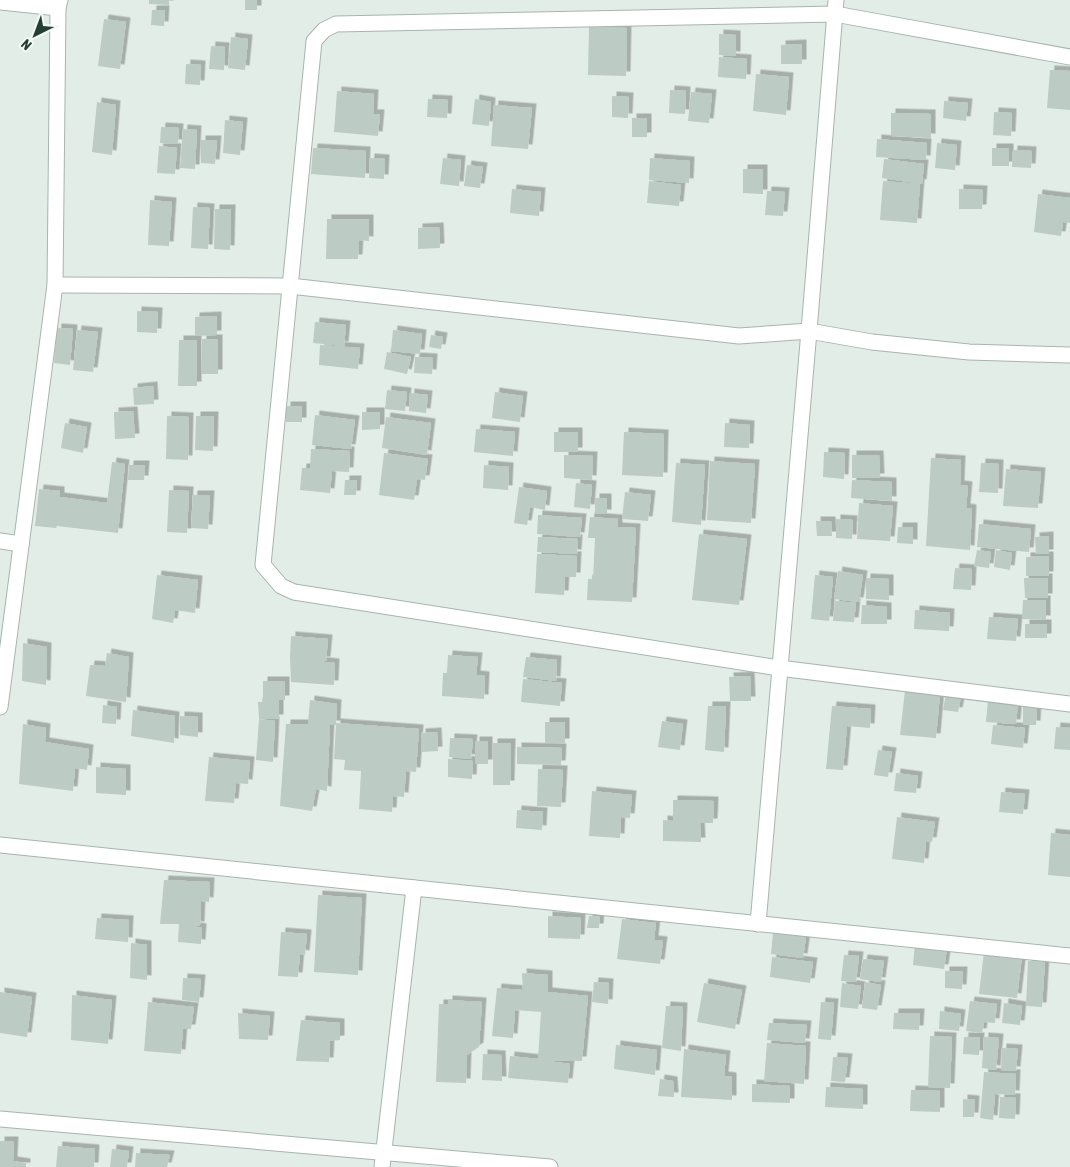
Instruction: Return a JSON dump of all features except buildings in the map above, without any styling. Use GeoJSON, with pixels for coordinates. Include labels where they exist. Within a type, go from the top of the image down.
{"type":"FeatureCollection","features":[{"type":"Feature","properties":{"kind":"street"},"geometry":{"type":"LineString","coordinates":[[0,2],[59,4],[54,285],[0,707]]}},
{"type":"Feature","properties":{"kind":"street"},"geometry":{"type":"LineString","coordinates":[[758,924],[835,7]]}},
{"type":"Feature","properties":{"kind":"street"},"geometry":{"type":"LineString","coordinates":[[1070,57],[835,7],[336,24],[324,30],[314,41],[263,565],[281,586],[294,592],[779,668],[1070,704]]}},
{"type":"Feature","properties":{"kind":"street"},"geometry":{"type":"LineString","coordinates":[[54,285],[290,286],[739,336],[809,331],[872,342],[970,352],[1070,355]]}},
{"type":"Feature","properties":{"kind":"street"},"geometry":{"type":"LineString","coordinates":[[0,541],[21,544]]}},
{"type":"Feature","properties":{"kind":"street"},"geometry":{"type":"LineString","coordinates":[[0,845],[1070,956]]}},
{"type":"Feature","properties":{"kind":"street"},"geometry":{"type":"LineString","coordinates":[[382,1167],[414,888]]}},
{"type":"Feature","properties":{"kind":"street"},"geometry":{"type":"LineString","coordinates":[[0,1119],[550,1167]]}}]}
